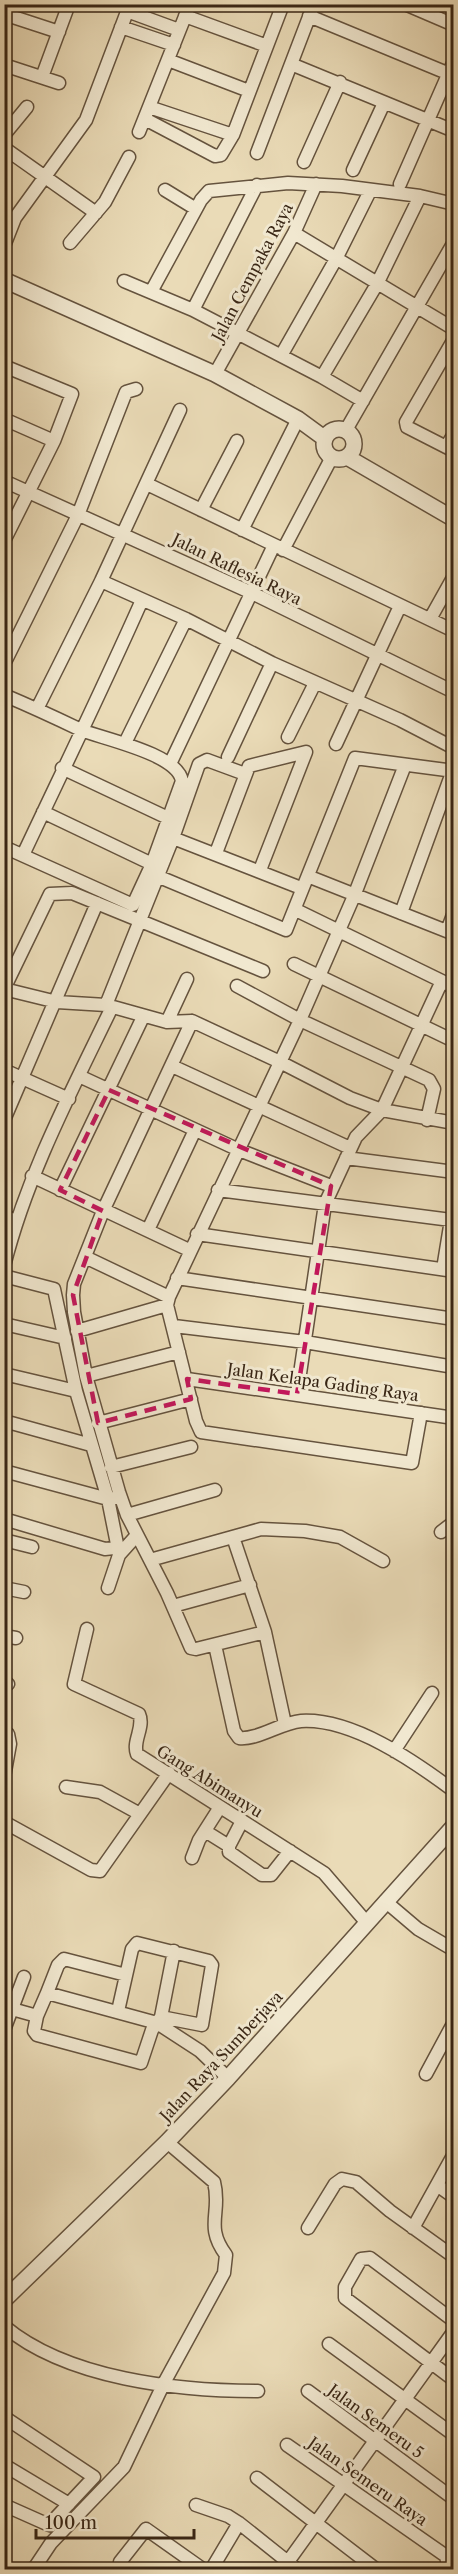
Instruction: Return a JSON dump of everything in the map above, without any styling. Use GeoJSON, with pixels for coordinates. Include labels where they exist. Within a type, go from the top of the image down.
{"type":"FeatureCollection","features":[{"type":"Feature","properties":{"kind":"street"},"geometry":{"type":"LineString","coordinates":[[42,77],[69,4]]}},
{"type":"Feature","properties":{"kind":"street"},"geometry":{"type":"LineString","coordinates":[[147,113],[215,156],[225,152],[283,4]]}},
{"type":"Feature","properties":{"kind":"street"},"geometry":{"type":"LineString","coordinates":[[405,4],[453,25]]}},
{"type":"Feature","properties":{"kind":"street"},"geometry":{"type":"LineString","coordinates":[[4,246],[10,222],[86,120],[128,8],[179,30]]}},
{"type":"Feature","properties":{"kind":"street"},"geometry":{"type":"LineString","coordinates":[[139,132],[187,10],[267,46]]}},
{"type":"Feature","properties":{"kind":"street"},"geometry":{"type":"LineString","coordinates":[[257,153],[311,10],[447,73]]}},
{"type":"Feature","properties":{"kind":"street"},"geometry":{"type":"LineString","coordinates":[[4,14],[59,32]]}},
{"type":"Feature","properties":{"kind":"street"},"geometry":{"type":"LineString","coordinates":[[121,27],[174,45]]}},
{"type":"Feature","properties":{"kind":"street"},"geometry":{"type":"LineString","coordinates":[[168,60],[249,91]]}},
{"type":"Feature","properties":{"kind":"street"},"geometry":{"type":"LineString","coordinates":[[400,184],[453,61]]}},
{"type":"Feature","properties":{"kind":"street"},"geometry":{"type":"LineString","coordinates":[[291,64],[340,82],[453,131]]}},
{"type":"Feature","properties":{"kind":"street"},"geometry":{"type":"LineString","coordinates":[[4,65],[59,82]]}},
{"type":"Feature","properties":{"kind":"street"},"geometry":{"type":"LineString","coordinates":[[304,162],[340,82]]}},
{"type":"Feature","properties":{"kind":"street"},"geometry":{"type":"LineString","coordinates":[[353,170],[384,103]]}},
{"type":"Feature","properties":{"kind":"street"},"geometry":{"type":"LineString","coordinates":[[4,135],[10,122],[27,107]]}},
{"type":"Feature","properties":{"kind":"street"},"geometry":{"type":"LineString","coordinates":[[147,113],[233,135]]}},
{"type":"Feature","properties":{"kind":"street"},"geometry":{"type":"LineString","coordinates":[[4,148],[96,213]]}},
{"type":"Feature","properties":{"kind":"street"},"geometry":{"type":"LineString","coordinates":[[70,243],[117,184],[129,157]]}},
{"type":"Feature","properties":{"kind":"street"},"geometry":{"type":"LineString","coordinates":[[151,292],[196,209],[209,191],[257,185],[316,184],[420,196],[453,204]]}},
{"type":"Feature","properties":{"kind":"street","name":"Jalan Cempaka Raya"},"geometry":{"type":"LineString","coordinates":[[215,374],[294,233],[316,184]]}},
{"type":"Feature","properties":{"kind":"street"},"geometry":{"type":"LineString","coordinates":[[193,310],[257,185]]}},
{"type":"Feature","properties":{"kind":"street"},"geometry":{"type":"LineString","coordinates":[[165,190],[196,209]]}},
{"type":"Feature","properties":{"kind":"street"},"geometry":{"type":"LineString","coordinates":[[282,354],[336,259],[370,191]]}},
{"type":"Feature","properties":{"kind":"street"},"geometry":{"type":"LineString","coordinates":[[322,377],[377,284],[420,196]]}},
{"type":"Feature","properties":{"kind":"street"},"geometry":{"type":"LineString","coordinates":[[294,233],[453,329]]}},
{"type":"Feature","properties":{"kind":"street"},"geometry":{"type":"LineString","coordinates":[[346,430],[418,308],[453,242]]}},
{"type":"Feature","properties":{"kind":"street"},"geometry":{"type":"LineString","coordinates":[[4,280],[215,374],[298,419],[324,438],[326,452],[344,455],[453,510]]}},
{"type":"Feature","properties":{"kind":"street"},"geometry":{"type":"LineString","coordinates":[[124,281],[193,310],[282,354],[363,401]]}},
{"type":"Feature","properties":{"kind":"street"},"geometry":{"type":"LineString","coordinates":[[453,339],[406,422],[407,427],[450,449],[453,434]]}},
{"type":"Feature","properties":{"kind":"street"},"geometry":{"type":"LineString","coordinates":[[4,366],[72,394],[54,441],[5,538]]}},
{"type":"Feature","properties":{"kind":"street"},"geometry":{"type":"LineString","coordinates":[[4,664],[78,515],[126,392],[136,389]]}},
{"type":"Feature","properties":{"kind":"street"},"geometry":{"type":"LineString","coordinates":[[37,709],[101,581],[180,410]]}},
{"type":"Feature","properties":{"kind":"street"},"geometry":{"type":"LineString","coordinates":[[4,419],[54,441]]}},
{"type":"Feature","properties":{"kind":"street"},"geometry":{"type":"LineString","coordinates":[[242,530],[298,419]]}},
{"type":"Feature","properties":{"kind":"street"},"geometry":{"type":"LineString","coordinates":[[170,764],[252,593],[279,548],[354,441],[346,430],[333,429],[324,438]]}},
{"type":"Feature","properties":{"kind":"street"},"geometry":{"type":"LineString","coordinates":[[201,510],[237,441]]}},
{"type":"Feature","properties":{"kind":"street"},"geometry":{"type":"LineString","coordinates":[[344,455],[453,519]]}},
{"type":"Feature","properties":{"kind":"street","name":"Jalan Raflesia Raya"},"geometry":{"type":"LineString","coordinates":[[4,481],[252,593],[453,692]]}},
{"type":"Feature","properties":{"kind":"street"},"geometry":{"type":"LineString","coordinates":[[147,484],[453,631]]}},
{"type":"Feature","properties":{"kind":"street"},"geometry":{"type":"LineString","coordinates":[[430,619],[453,576]]}},
{"type":"Feature","properties":{"kind":"street"},"geometry":{"type":"LineString","coordinates":[[101,581],[186,619],[228,643],[357,700],[453,748]]}},
{"type":"Feature","properties":{"kind":"street"},"geometry":{"type":"LineString","coordinates":[[23,855],[62,768],[84,731],[142,600]]}},
{"type":"Feature","properties":{"kind":"street"},"geometry":{"type":"LineString","coordinates":[[336,744],[400,606]]}},
{"type":"Feature","properties":{"kind":"street"},"geometry":{"type":"LineString","coordinates":[[125,743],[186,619]]}},
{"type":"Feature","properties":{"kind":"street"},"geometry":{"type":"LineString","coordinates":[[228,757],[272,663]]}},
{"type":"Feature","properties":{"kind":"street"},"geometry":{"type":"LineString","coordinates":[[288,737],[315,683]]}},
{"type":"Feature","properties":{"kind":"street"},"geometry":{"type":"LineString","coordinates":[[4,695],[84,731],[125,743],[170,764],[179,771],[183,781],[137,902],[130,906],[4,847]]}},
{"type":"Feature","properties":{"kind":"street"},"geometry":{"type":"LineString","coordinates":[[216,853],[245,774],[255,762],[306,752],[260,870]]}},
{"type":"Feature","properties":{"kind":"street"},"geometry":{"type":"LineString","coordinates":[[157,876],[286,930],[301,888],[310,877],[355,758],[453,770],[401,913]]}},
{"type":"Feature","properties":{"kind":"street"},"geometry":{"type":"LineString","coordinates":[[4,1266],[10,1219],[69,1099],[109,1006],[200,762],[207,759],[245,774]]}},
{"type":"Feature","properties":{"kind":"street"},"geometry":{"type":"LineString","coordinates":[[405,765],[354,896],[300,1020],[189,1250],[168,1301],[196,1421],[201,1432],[412,1463],[421,1413]]}},
{"type":"Feature","properties":{"kind":"street"},"geometry":{"type":"LineString","coordinates":[[62,768],[168,819]]}},
{"type":"Feature","properties":{"kind":"street"},"geometry":{"type":"LineString","coordinates":[[43,812],[152,864]]}},
{"type":"Feature","properties":{"kind":"street"},"geometry":{"type":"LineString","coordinates":[[173,838],[260,870],[301,888]]}},
{"type":"Feature","properties":{"kind":"street"},"geometry":{"type":"LineString","coordinates":[[310,877],[450,932],[453,912]]}},
{"type":"Feature","properties":{"kind":"street"},"geometry":{"type":"LineString","coordinates":[[263,970],[72,893],[50,894],[5,992],[57,1002],[109,1006],[167,1022],[192,1021],[350,1098],[382,1110],[453,1123]]}},
{"type":"Feature","properties":{"kind":"street"},"geometry":{"type":"LineString","coordinates":[[4,1120],[57,1002],[97,903]]}},
{"type":"Feature","properties":{"kind":"street"},"geometry":{"type":"LineString","coordinates":[[298,911],[338,933],[453,987]]}},
{"type":"Feature","properties":{"kind":"street"},"geometry":{"type":"LineString","coordinates":[[294,964],[453,1041]]}},
{"type":"Feature","properties":{"kind":"street"},"geometry":{"type":"LineString","coordinates":[[167,1022],[187,979]]}},
{"type":"Feature","properties":{"kind":"street"},"geometry":{"type":"LineString","coordinates":[[297,1394],[325,1204],[331,1186],[348,1153],[382,1110],[441,983]]}},
{"type":"Feature","properties":{"kind":"street"},"geometry":{"type":"LineString","coordinates":[[237,986],[300,1020],[434,1084],[427,1120]]}},
{"type":"Feature","properties":{"kind":"street"},"geometry":{"type":"LineString","coordinates":[[60,1190],[143,1017]]}},
{"type":"Feature","properties":{"kind":"street"},"geometry":{"type":"LineString","coordinates":[[192,1021],[103,1211],[85,1257],[73,1295],[77,1331],[98,1423],[127,1515],[173,1606],[191,1648],[215,1645],[266,1632]]}},
{"type":"Feature","properties":{"kind":"street"},"geometry":{"type":"LineString","coordinates":[[172,1066],[348,1153],[453,1173]]}},
{"type":"Feature","properties":{"kind":"street"},"geometry":{"type":"LineString","coordinates":[[4,1070],[69,1099]]}},
{"type":"Feature","properties":{"kind":"street"},"geometry":{"type":"LineString","coordinates":[[79,1076],[238,1150],[331,1186]]}},
{"type":"Feature","properties":{"kind":"street"},"geometry":{"type":"LineString","coordinates":[[148,1230],[195,1130]]}},
{"type":"Feature","properties":{"kind":"street"},"geometry":{"type":"LineString","coordinates":[[32,1176],[189,1250]]}},
{"type":"Feature","properties":{"kind":"street"},"geometry":{"type":"LineString","coordinates":[[197,1234],[448,1270],[452,1214],[325,1204],[218,1190]]}},
{"type":"Feature","properties":{"kind":"street"},"geometry":{"type":"LineString","coordinates":[[85,1257],[168,1301]]}},
{"type":"Feature","properties":{"kind":"street"},"geometry":{"type":"LineString","coordinates":[[4,1276],[54,1289],[76,1390],[108,1499],[117,1544],[114,1548],[105,1549],[4,1519]]}},
{"type":"Feature","properties":{"kind":"street"},"geometry":{"type":"LineString","coordinates":[[177,1278],[453,1319]]}},
{"type":"Feature","properties":{"kind":"street"},"geometry":{"type":"LineString","coordinates":[[77,1331],[168,1301]]}},
{"type":"Feature","properties":{"kind":"street"},"geometry":{"type":"LineString","coordinates":[[4,1324],[64,1338]]}},
{"type":"Feature","properties":{"kind":"street"},"geometry":{"type":"LineString","coordinates":[[174,1326],[305,1342],[453,1367]]}},
{"type":"Feature","properties":{"kind":"street"},"geometry":{"type":"LineString","coordinates":[[86,1376],[179,1352]]}},
{"type":"Feature","properties":{"kind":"street"},"geometry":{"type":"LineString","coordinates":[[4,1374],[76,1390]]}},
{"type":"Feature","properties":{"kind":"street","name":"Jalan Kelapa Gading Raya"},"geometry":{"type":"LineString","coordinates":[[187,1379],[453,1418]]}},
{"type":"Feature","properties":{"kind":"street"},"geometry":{"type":"LineString","coordinates":[[98,1423],[191,1399]]}},
{"type":"Feature","properties":{"kind":"street"},"geometry":{"type":"LineString","coordinates":[[4,1421],[91,1445]]}},
{"type":"Feature","properties":{"kind":"street"},"geometry":{"type":"LineString","coordinates":[[111,1467],[191,1447]]}},
{"type":"Feature","properties":{"kind":"street"},"geometry":{"type":"LineString","coordinates":[[4,1470],[108,1499],[121,1497]]}},
{"type":"Feature","properties":{"kind":"street"},"geometry":{"type":"LineString","coordinates":[[127,1515],[215,1490]]}},
{"type":"Feature","properties":{"kind":"street"},"geometry":{"type":"LineString","coordinates":[[441,1532],[453,1522]]}},
{"type":"Feature","properties":{"kind":"street"},"geometry":{"type":"LineString","coordinates":[[4,1527],[98,1556],[119,1556]]}},
{"type":"Feature","properties":{"kind":"street"},"geometry":{"type":"LineString","coordinates":[[150,1560],[261,1529],[313,1532],[340,1537],[383,1561]]}},
{"type":"Feature","properties":{"kind":"street"},"geometry":{"type":"LineString","coordinates":[[108,1588],[119,1556],[137,1535]]}},
{"type":"Feature","properties":{"kind":"street"},"geometry":{"type":"LineString","coordinates":[[233,1537],[266,1632],[285,1724]]}},
{"type":"Feature","properties":{"kind":"street"},"geometry":{"type":"LineString","coordinates":[[4,1540],[32,1547]]}},
{"type":"Feature","properties":{"kind":"street"},"geometry":{"type":"LineString","coordinates":[[173,1606],[250,1585]]}},
{"type":"Feature","properties":{"kind":"street"},"geometry":{"type":"LineString","coordinates":[[4,1588],[24,1592]]}},
{"type":"Feature","properties":{"kind":"street","name":"Gang Abimanyu"},"geometry":{"type":"LineString","coordinates":[[87,1629],[74,1684],[139,1714],[142,1721],[136,1752],[324,1874],[367,1923]]}},
{"type":"Feature","properties":{"kind":"street"},"geometry":{"type":"LineString","coordinates":[[215,1645],[234,1731],[238,1738],[246,1738],[285,1724],[326,1722],[349,1729],[394,1751],[453,1791]]}},
{"type":"Feature","properties":{"kind":"street"},"geometry":{"type":"LineString","coordinates":[[394,1751],[432,1693]]}},
{"type":"Feature","properties":{"kind":"street"},"geometry":{"type":"LineString","coordinates":[[4,1732],[9,1737],[10,1744],[4,1777]]}},
{"type":"Feature","properties":{"kind":"street"},"geometry":{"type":"LineString","coordinates":[[4,1822],[96,1871],[103,1868],[169,1773]]}},
{"type":"Feature","properties":{"kind":"street"},"geometry":{"type":"LineString","coordinates":[[66,1787],[100,1792],[140,1814]]}},
{"type":"Feature","properties":{"kind":"street"},"geometry":{"type":"LineString","coordinates":[[192,1858],[220,1807]]}},
{"type":"Feature","properties":{"kind":"street"},"geometry":{"type":"LineString","coordinates":[[242,1821],[229,1846],[230,1854],[265,1876],[271,1875],[290,1851]]}},
{"type":"Feature","properties":{"kind":"street","name":"Jalan Raya Sumberjaya"},"geometry":{"type":"LineString","coordinates":[[4,2300],[167,2142],[228,2078],[453,1826]]}},
{"type":"Feature","properties":{"kind":"street"},"geometry":{"type":"LineString","coordinates":[[205,1831],[229,1846]]}},
{"type":"Feature","properties":{"kind":"street"},"geometry":{"type":"LineString","coordinates":[[386,1901],[418,1929],[452,1945]]}},
{"type":"Feature","properties":{"kind":"street"},"geometry":{"type":"LineString","coordinates":[[46,1992],[118,2011],[159,2020],[201,2025],[212,1965],[207,1959],[137,1943],[126,1975],[118,2011]]}},
{"type":"Feature","properties":{"kind":"street"},"geometry":{"type":"LineString","coordinates":[[126,1975],[64,1959],[57,1965],[37,2016],[34,2031],[37,2035],[141,2063],[159,2020],[174,1951]]}},
{"type":"Feature","properties":{"kind":"street"},"geometry":{"type":"LineString","coordinates":[[4,2030],[24,1977]]}},
{"type":"Feature","properties":{"kind":"street"},"geometry":{"type":"LineString","coordinates":[[12,2009],[37,2016]]}},
{"type":"Feature","properties":{"kind":"street"},"geometry":{"type":"LineString","coordinates":[[159,2020],[201,2051],[228,2078]]}},
{"type":"Feature","properties":{"kind":"street"},"geometry":{"type":"LineString","coordinates":[[426,2074],[453,2022]]}},
{"type":"Feature","properties":{"kind":"street"},"geometry":{"type":"LineString","coordinates":[[33,2570],[51,2543],[124,2468],[227,2262],[226,2255],[214,2238],[214,2182],[167,2142]]}},
{"type":"Feature","properties":{"kind":"street"},"geometry":{"type":"LineString","coordinates":[[413,2228],[453,2154]]}},
{"type":"Feature","properties":{"kind":"street"},"geometry":{"type":"LineString","coordinates":[[308,2228],[335,2184],[342,2179],[356,2182],[453,2257]]}},
{"type":"Feature","properties":{"kind":"street"},"geometry":{"type":"LineString","coordinates":[[436,2185],[453,2198]]}},
{"type":"Feature","properties":{"kind":"street"},"geometry":{"type":"LineString","coordinates":[[453,2321],[366,2257],[362,2259],[343,2293],[345,2298],[453,2380]]}},
{"type":"Feature","properties":{"kind":"street"},"geometry":{"type":"LineString","coordinates":[[4,2326],[20,2339],[59,2361],[84,2369],[164,2384],[258,2391]]}},
{"type":"Feature","properties":{"kind":"street"},"geometry":{"type":"LineString","coordinates":[[196,2505],[228,2516],[239,2523],[289,2567],[316,2522],[453,2331]]}},
{"type":"Feature","properties":{"kind":"street"},"geometry":{"type":"LineString","coordinates":[[329,2344],[453,2435]]}},
{"type":"Feature","properties":{"kind":"street","name":"Jalan Semeru 5"},"geometry":{"type":"LineString","coordinates":[[308,2391],[453,2499]]}},
{"type":"Feature","properties":{"kind":"street"},"geometry":{"type":"LineString","coordinates":[[4,2417],[94,2476],[51,2523],[46,2525],[4,2505]]}},
{"type":"Feature","properties":{"kind":"street","name":"Jalan Semeru Raya"},"geometry":{"type":"LineString","coordinates":[[287,2445],[344,2483],[450,2563]]}},
{"type":"Feature","properties":{"kind":"street"},"geometry":{"type":"LineString","coordinates":[[4,2465],[69,2504]]}},
{"type":"Feature","properties":{"kind":"street"},"geometry":{"type":"LineString","coordinates":[[257,2478],[377,2570]]}},
{"type":"Feature","properties":{"kind":"street"},"geometry":{"type":"LineString","coordinates":[[211,2570],[239,2523]]}},
{"type":"Feature","properties":{"kind":"street"},"geometry":{"type":"LineString","coordinates":[[122,2567],[146,2529],[204,2570]]}},
{"type":"Feature","properties":{"kind":"highlighted area"},"geometry":{"type":"Polygon","coordinates":[[[109,1090],[331,1186],[297,1394],[187,1379],[191,1399],[98,1423],[73,1295],[103,1211],[60,1190],[109,1090]]]}}]}
